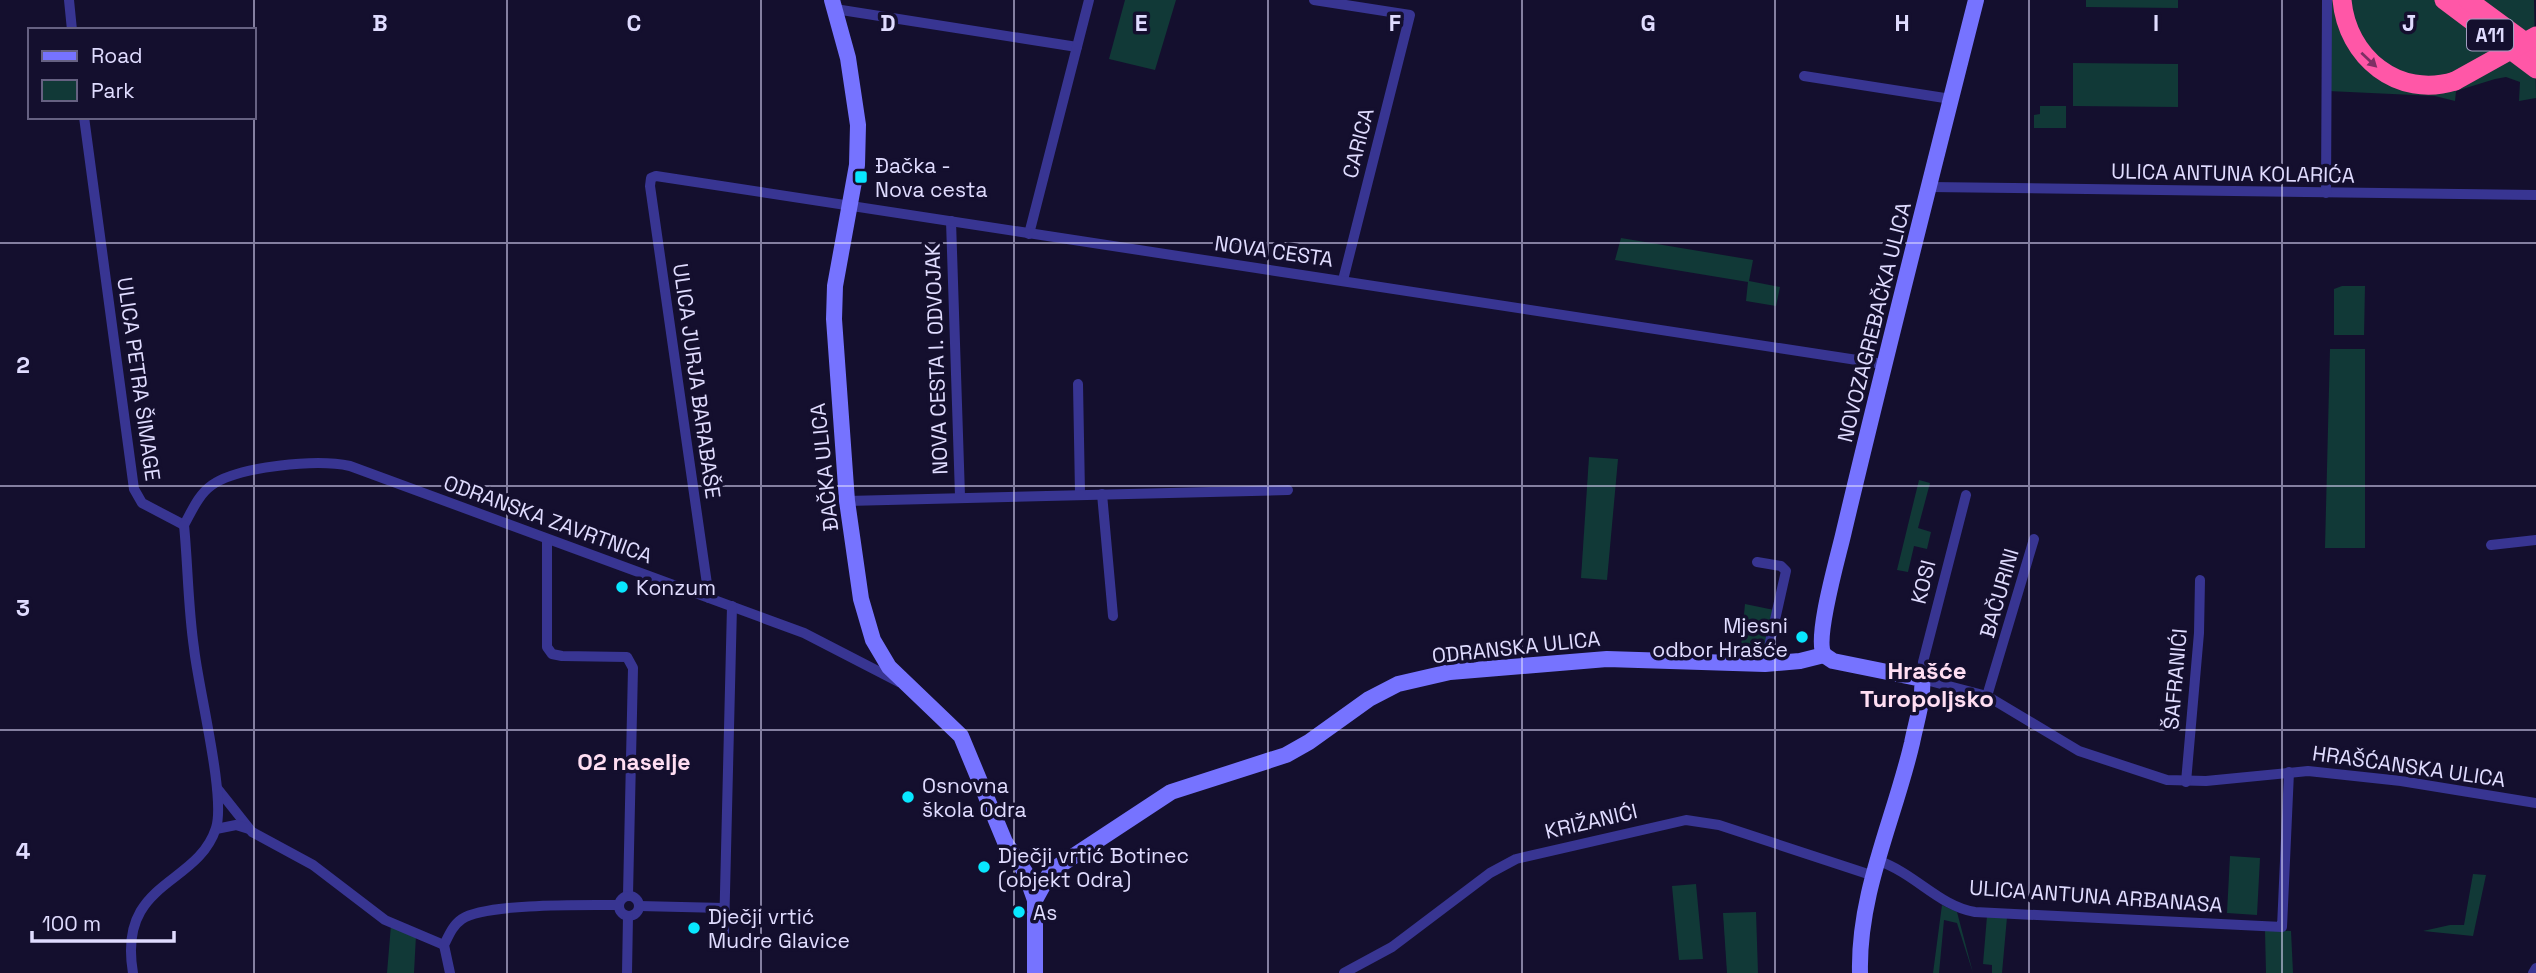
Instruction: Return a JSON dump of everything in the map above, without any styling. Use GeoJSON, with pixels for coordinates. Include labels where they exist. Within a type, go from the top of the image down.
{"type":"FeatureCollection","features":[{"type":"Feature","properties":{"kind":"highway"},"geometry":{"type":"LineString","coordinates":[[2342,0],[2346,26],[2364,57],[2382,72],[2418,85],[2444,85],[2472,74],[2536,36]]}},
{"type":"Feature","properties":{"kind":"highway","name":"A11"},"geometry":{"type":"LineString","coordinates":[[2444,0],[2536,69]]}},
{"type":"Feature","properties":{"kind":"highway","name":"A11"},"geometry":{"type":"LineString","coordinates":[[2469,0],[2536,50]]}},
{"type":"Feature","properties":{"kind":"street"},"geometry":{"type":"LineString","coordinates":[[68,0],[72,28]]}},
{"type":"Feature","properties":{"kind":"street"},"geometry":{"type":"LineString","coordinates":[[1029,234],[1088,0]]}},
{"type":"Feature","properties":{"kind":"street","name":"CARICA"},"geometry":{"type":"LineString","coordinates":[[1314,0],[1410,15],[1343,281]]}},
{"type":"Feature","properties":{"kind":"street","name":"NOVOZAGREBAČKA ULICA"},"geometry":{"type":"LineString","coordinates":[[1824,655],[1821,636],[1883,364],[1976,0]]}},
{"type":"Feature","properties":{"kind":"street"},"geometry":{"type":"LineString","coordinates":[[2326,193],[2327,0]]}},
{"type":"Feature","properties":{"kind":"street","name":"ĐAČKA ULICA"},"geometry":{"type":"LineString","coordinates":[[1035,900],[1025,872],[1005,842],[961,736],[933,706],[906,686],[889,667],[876,645],[861,599],[847,501],[834,319],[835,286],[858,152],[857,109],[833,5],[1077,47]]}},
{"type":"Feature","properties":{"kind":"street"},"geometry":{"type":"LineString","coordinates":[[1804,76],[1951,99]]}},
{"type":"Feature","properties":{"kind":"street","name":"ULICA PETRA ŠIMAGE"},"geometry":{"type":"LineString","coordinates":[[84,119],[134,489],[142,503],[184,525]]}},
{"type":"Feature","properties":{"kind":"street","name":"NOVA CESTA"},"geometry":{"type":"LineString","coordinates":[[659,177],[1883,364]]}},
{"type":"Feature","properties":{"kind":"street","name":"ULICA JURJA BARABAŠE"},"geometry":{"type":"LineString","coordinates":[[659,177],[652,178],[650,186],[709,598]]}},
{"type":"Feature","properties":{"kind":"street","name":"ULICA ANTUNA KOLARIĆA"},"geometry":{"type":"LineString","coordinates":[[1930,187],[2536,195]]}},
{"type":"Feature","properties":{"kind":"street","name":"NOVA CESTA I. ODVOJAK"},"geometry":{"type":"LineString","coordinates":[[951,221],[960,496]]}},
{"type":"Feature","properties":{"kind":"street"},"geometry":{"type":"LineString","coordinates":[[1078,384],[1080,493]]}},
{"type":"Feature","properties":{"kind":"street","name":"ODRANSKA ZAVRTNICA"},"geometry":{"type":"LineString","coordinates":[[184,525],[200,497],[212,485],[231,476],[303,463],[331,462],[804,633],[906,686]]}},
{"type":"Feature","properties":{"kind":"street"},"geometry":{"type":"LineString","coordinates":[[847,501],[1080,493],[1288,490]]}},
{"type":"Feature","properties":{"kind":"street"},"geometry":{"type":"LineString","coordinates":[[1102,494],[1113,616]]}},
{"type":"Feature","properties":{"kind":"street","name":"KOSI"},"geometry":{"type":"LineString","coordinates":[[1922,679],[1923,662],[1966,495]]}},
{"type":"Feature","properties":{"kind":"street"},"geometry":{"type":"LineString","coordinates":[[133,973],[130,949],[145,904],[199,854],[216,829],[216,786],[193,647],[184,525]]}},
{"type":"Feature","properties":{"kind":"street"},"geometry":{"type":"LineString","coordinates":[[450,973],[444,945],[454,926],[464,917],[486,911],[554,904],[618,905],[628,895],[634,668],[627,657],[562,656],[552,654],[547,647],[547,539]]}},
{"type":"Feature","properties":{"kind":"street","name":"BAČURINI"},"geometry":{"type":"LineString","coordinates":[[1987,696],[2034,539]]}},
{"type":"Feature","properties":{"kind":"street"},"geometry":{"type":"LineString","coordinates":[[2490,545],[2536,540]]}},
{"type":"Feature","properties":{"kind":"street"},"geometry":{"type":"LineString","coordinates":[[1757,562],[1781,566],[1786,571],[1765,664]]}},
{"type":"Feature","properties":{"kind":"street","name":"ŠAFRANIĆI"},"geometry":{"type":"LineString","coordinates":[[2186,782],[2199,633],[2200,580]]}},
{"type":"Feature","properties":{"kind":"street"},"geometry":{"type":"LineString","coordinates":[[724,933],[732,606]]}},
{"type":"Feature","properties":{"kind":"street"},"geometry":{"type":"LineString","coordinates":[[862,662],[871,659],[876,645]]}},
{"type":"Feature","properties":{"kind":"street"},"geometry":{"type":"LineString","coordinates":[[1824,655],[1833,661],[1922,679],[1923,692],[1905,773],[1862,919],[1860,973]]}},
{"type":"Feature","properties":{"kind":"street","name":"ODRANSKA ULICA"},"geometry":{"type":"LineString","coordinates":[[1035,973],[1035,900],[1051,871],[1171,792],[1286,755],[1309,743],[1370,699],[1413,679],[1450,672],[1607,659],[1765,664],[1800,661],[1824,655]]}},
{"type":"Feature","properties":{"kind":"street","name":"HRAŠĆANSKA ULICA"},"geometry":{"type":"LineString","coordinates":[[1922,679],[1987,696],[2083,752],[2138,773],[2186,782],[2289,772],[2371,777],[2536,803]]}},
{"type":"Feature","properties":{"kind":"street","name":"ULICA ANTUNA ARBANASA"},"geometry":{"type":"LineString","coordinates":[[1876,869],[1909,874],[1950,905],[1975,912],[2282,927],[2289,772]]}},
{"type":"Feature","properties":{"kind":"street"},"geometry":{"type":"LineString","coordinates":[[216,786],[249,829]]}},
{"type":"Feature","properties":{"kind":"street","name":"KRIŽANIĆI"},"geometry":{"type":"LineString","coordinates":[[1344,973],[1392,947],[1490,873],[1516,859],[1686,820],[1719,825],[1876,869]]}},
{"type":"Feature","properties":{"kind":"street"},"geometry":{"type":"LineString","coordinates":[[216,829],[236,825],[249,829],[313,865],[385,920],[444,945]]}},
{"type":"Feature","properties":{"kind":"street"},"geometry":{"type":"LineString","coordinates":[[1025,872],[1051,871]]}},
{"type":"Feature","properties":{"kind":"street"},"geometry":{"type":"LineString","coordinates":[[628,895],[634,897],[639,906]]}},
{"type":"Feature","properties":{"kind":"street"},"geometry":{"type":"LineString","coordinates":[[618,905],[622,914],[628,916],[634,914],[639,906]]}},
{"type":"Feature","properties":{"kind":"street"},"geometry":{"type":"LineString","coordinates":[[639,906],[724,908]]}},
{"type":"Feature","properties":{"kind":"street"},"geometry":{"type":"LineString","coordinates":[[627,973],[628,916]]}},
{"type":"Feature","properties":{"kind":"street"},"geometry":{"type":"LineString","coordinates":[[2533,973],[2536,968]]}},
{"type":"Feature","properties":{"kind":"green space"},"geometry":{"type":"Polygon","coordinates":[[[1125,0],[1176,0],[1155,70],[1109,59],[1125,0]]]}},
{"type":"Feature","properties":{"kind":"green space"},"geometry":{"type":"Polygon","coordinates":[[[2086,0],[2178,0],[2178,8],[2086,7],[2086,0]]]}},
{"type":"Feature","properties":{"kind":"green space"},"geometry":{"type":"Polygon","coordinates":[[[2329,0],[2534,0],[2536,98],[2519,101],[2520,82],[2506,77],[2456,91],[2455,101],[2435,96],[2328,91],[2329,0]]]}},
{"type":"Feature","properties":{"kind":"green space"},"geometry":{"type":"Polygon","coordinates":[[[2073,63],[2178,64],[2178,107],[2073,106],[2073,63]]]}},
{"type":"Feature","properties":{"kind":"green space"},"geometry":{"type":"Polygon","coordinates":[[[2040,106],[2066,106],[2066,128],[2034,128],[2034,115],[2040,114],[2040,106]]]}},
{"type":"Feature","properties":{"kind":"green space"},"geometry":{"type":"Polygon","coordinates":[[[1621,238],[1753,260],[1749,281],[1780,287],[1776,306],[1746,301],[1748,282],[1615,260],[1621,238]]]}},
{"type":"Feature","properties":{"kind":"green space"},"geometry":{"type":"Polygon","coordinates":[[[2342,286],[2365,286],[2364,335],[2334,335],[2334,289],[2342,286]]]}},
{"type":"Feature","properties":{"kind":"green space"},"geometry":{"type":"Polygon","coordinates":[[[2330,349],[2365,349],[2365,548],[2325,548],[2330,349]]]}},
{"type":"Feature","properties":{"kind":"green space"},"geometry":{"type":"Polygon","coordinates":[[[1589,457],[1618,459],[1607,580],[1581,578],[1589,457]]]}},
{"type":"Feature","properties":{"kind":"green space"},"geometry":{"type":"Polygon","coordinates":[[[1919,480],[1930,483],[1918,528],[1931,532],[1927,549],[1914,546],[1908,572],[1897,570],[1919,480]]]}},
{"type":"Feature","properties":{"kind":"green space"},"geometry":{"type":"Polygon","coordinates":[[[1745,604],[1774,610],[1762,655],[1740,657],[1745,604]]]}},
{"type":"Feature","properties":{"kind":"green space"},"geometry":{"type":"Polygon","coordinates":[[[2230,856],[2260,858],[2257,915],[2227,913],[2230,856]]]}},
{"type":"Feature","properties":{"kind":"green space"},"geometry":{"type":"Polygon","coordinates":[[[2473,874],[2486,875],[2473,936],[2423,931],[2464,925],[2473,874]]]}},
{"type":"Feature","properties":{"kind":"green space"},"geometry":{"type":"Polygon","coordinates":[[[1696,884],[1703,959],[1679,960],[1672,886],[1696,884]]]}},
{"type":"Feature","properties":{"kind":"green space"},"geometry":{"type":"Polygon","coordinates":[[[1942,905],[1957,912],[1973,973],[1957,923],[1944,920],[1939,973],[1933,973],[1942,905]]]}},
{"type":"Feature","properties":{"kind":"green space"},"geometry":{"type":"Polygon","coordinates":[[[1756,912],[1758,973],[1727,973],[1723,913],[1756,912]]]}},
{"type":"Feature","properties":{"kind":"green space"},"geometry":{"type":"Polygon","coordinates":[[[1987,916],[2007,917],[2002,973],[1992,973],[1992,965],[1983,964],[1987,916]]]}},
{"type":"Feature","properties":{"kind":"green space"},"geometry":{"type":"Polygon","coordinates":[[[391,925],[416,935],[414,973],[387,973],[391,925]]]}},
{"type":"Feature","properties":{"kind":"green space"},"geometry":{"type":"Polygon","coordinates":[[[2265,930],[2291,931],[2293,973],[2266,973],[2265,930]]]}},
{"type":"Feature","properties":{"kind":"place","name":"Đačka - Nova cesta"},"geometry":{"type":"Point","coordinates":[861,177]}},
{"type":"Feature","properties":{"kind":"place","name":"Konzum"},"geometry":{"type":"Point","coordinates":[622,587]}},
{"type":"Feature","properties":{"kind":"place","name":"Mjesni odbor Hrašće"},"geometry":{"type":"Point","coordinates":[1802,637]}},
{"type":"Feature","properties":{"kind":"place","name":"Osnovna škola Odra"},"geometry":{"type":"Point","coordinates":[908,797]}},
{"type":"Feature","properties":{"kind":"place","name":"Dječji vrtić Botinec (objekt Odra)"},"geometry":{"type":"Point","coordinates":[984,867]}},
{"type":"Feature","properties":{"kind":"place","name":"As"},"geometry":{"type":"Point","coordinates":[1019,912]}},
{"type":"Feature","properties":{"kind":"place","name":"Dječji vrtić Mudre Glavice"},"geometry":{"type":"Point","coordinates":[694,928]}},
{"type":"Feature","properties":{"kind":"district","name":"Hrašće Turopoljsko"},"geometry":{"type":"Point","coordinates":[1927,684]}},
{"type":"Feature","properties":{"kind":"district","name":"O2 naselje"},"geometry":{"type":"Point","coordinates":[634,762]}}]}
